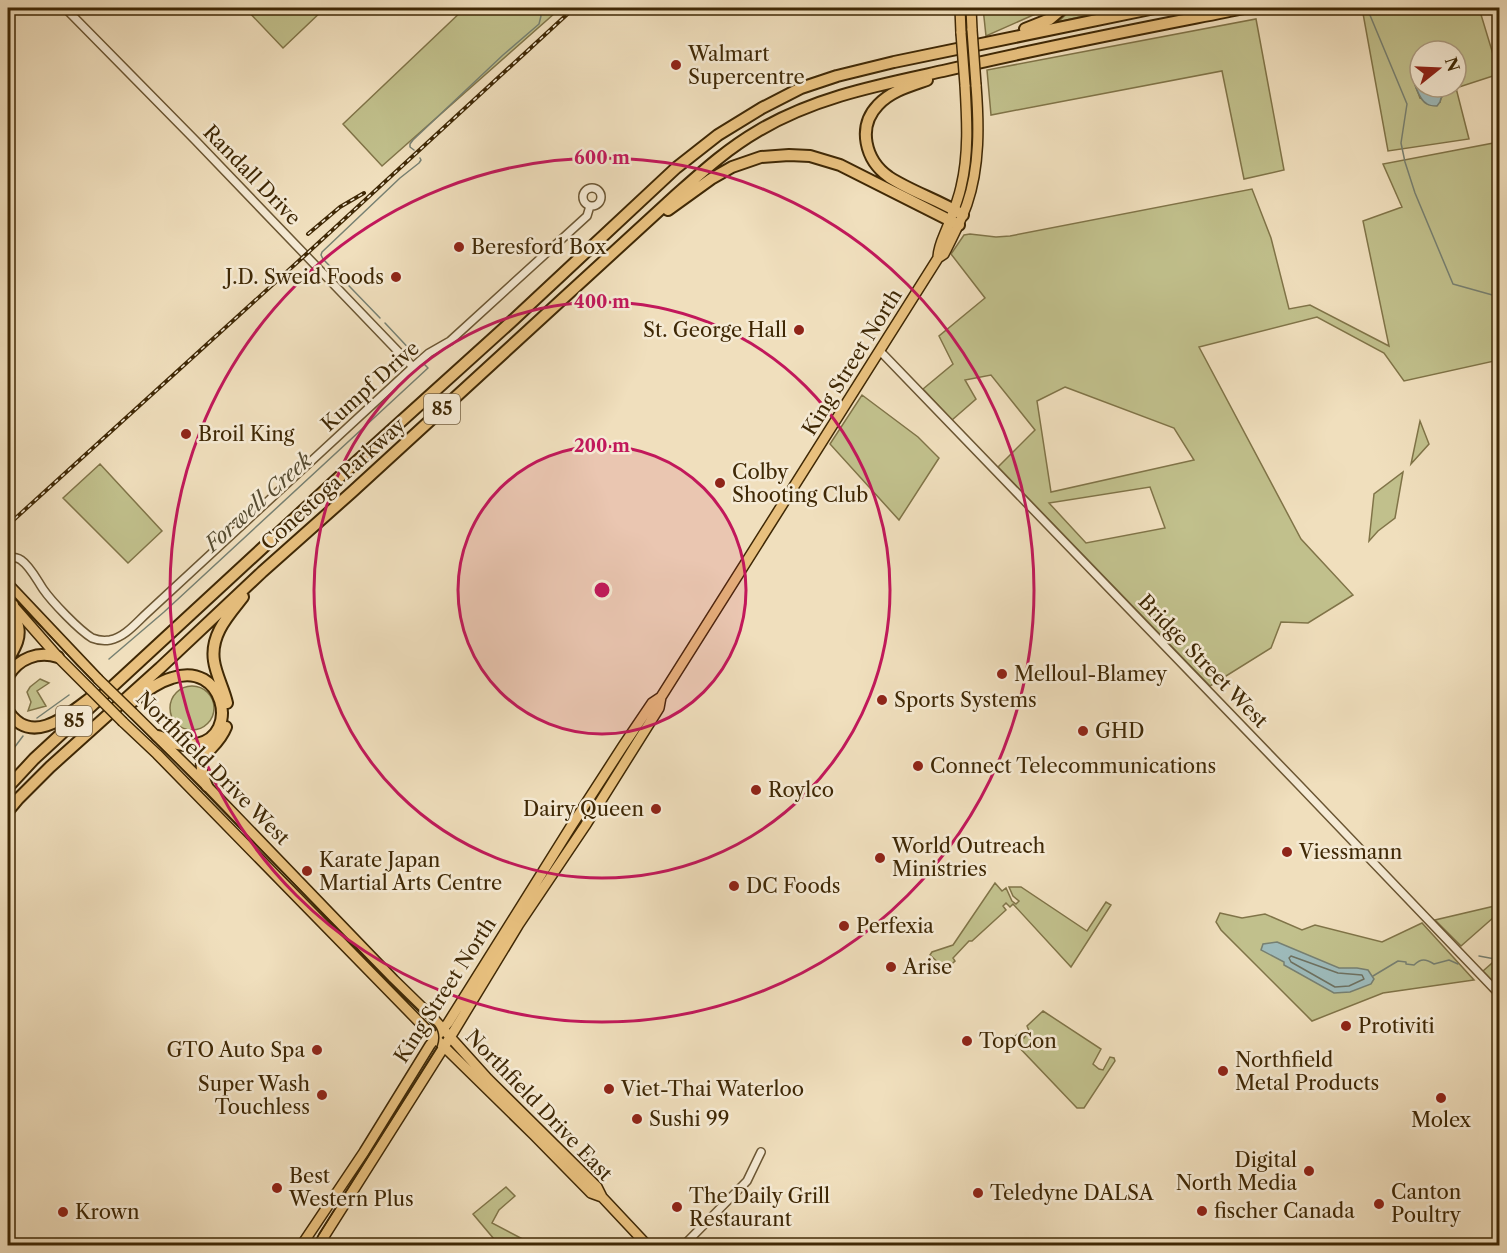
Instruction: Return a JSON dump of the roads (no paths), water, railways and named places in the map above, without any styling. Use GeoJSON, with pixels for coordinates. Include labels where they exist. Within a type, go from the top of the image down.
{"type":"FeatureCollection","features":[{"type":"Feature","properties":{"kind":"highway"},"geometry":{"type":"LineString","coordinates":[[984,43],[1039,24],[1064,8]]}},
{"type":"Feature","properties":{"kind":"highway","name":"Conestoga Parkway"},"geometry":{"type":"LineString","coordinates":[[8,787],[34,759],[143,657],[511,322],[676,168],[718,135],[762,108],[801,88],[837,76],[1155,8]]}},
{"type":"Feature","properties":{"kind":"highway"},"geometry":{"type":"LineString","coordinates":[[956,218],[887,176],[870,156],[866,128],[872,113],[887,98],[900,90],[979,62],[1245,8]]}},
{"type":"Feature","properties":{"kind":"highway","name":"Conestoga Parkway"},"geometry":{"type":"LineString","coordinates":[[8,811],[50,767],[262,572],[675,195],[729,149],[759,130],[808,107],[848,93],[979,62]]}},
{"type":"Feature","properties":{"kind":"highway"},"geometry":{"type":"LineString","coordinates":[[622,245],[711,179],[732,167],[770,156],[810,156],[840,165],[956,218]]}},
{"type":"Feature","properties":{"kind":"highway"},"geometry":{"type":"LineString","coordinates":[[207,786],[201,769],[202,761],[205,754],[224,733],[229,715],[214,662],[214,646],[225,620],[262,572]]}},
{"type":"Feature","properties":{"kind":"highway"},"geometry":{"type":"LineString","coordinates":[[8,660],[18,640],[18,623],[10,603]]}},
{"type":"Feature","properties":{"kind":"highway"},"geometry":{"type":"LineString","coordinates":[[8,676],[20,663],[32,657],[44,654],[58,657]]}},
{"type":"Feature","properties":{"kind":"highway"},"geometry":{"type":"LineString","coordinates":[[8,711],[20,724],[32,727],[56,723],[143,657]]}},
{"type":"Feature","properties":{"kind":"highway"},"geometry":{"type":"LineString","coordinates":[[80,740],[151,688],[171,678],[194,675],[212,685],[220,698],[222,712],[220,727],[212,736],[201,743],[190,745],[178,744],[157,736]]}},
{"type":"Feature","properties":{"kind":"main road","name":"King Street North"},"geometry":{"type":"LineString","coordinates":[[956,218],[967,145],[960,8]]}},
{"type":"Feature","properties":{"kind":"main road","name":"King Street North"},"geometry":{"type":"LineString","coordinates":[[301,1245],[364,1152],[623,746],[652,704],[661,697],[938,258],[938,250],[971,191],[977,151],[979,130],[970,8]]}},
{"type":"Feature","properties":{"kind":"main road","name":"Northfield Drive West"},"geometry":{"type":"LineString","coordinates":[[8,584],[98,679],[207,786],[450,1037]]}},
{"type":"Feature","properties":{"kind":"main road","name":"Northfield Drive West"},"geometry":{"type":"LineString","coordinates":[[10,603],[58,657],[444,1046]]}},
{"type":"Feature","properties":{"kind":"main road","name":"King Street North"},"geometry":{"type":"LineString","coordinates":[[318,1245],[519,924],[585,826],[659,708],[661,697]]}},
{"type":"Feature","properties":{"kind":"main road","name":"Northfield Drive East"},"geometry":{"type":"LineString","coordinates":[[450,1037],[488,1079],[597,1187],[602,1197],[648,1245]]}},
{"type":"Feature","properties":{"kind":"main road","name":"Northfield Drive East"},"geometry":{"type":"LineString","coordinates":[[444,1046],[591,1193],[602,1197]]}},
{"type":"Feature","properties":{"kind":"street","name":"Randall Drive"},"geometry":{"type":"LineString","coordinates":[[65,8],[413,367]]}},
{"type":"Feature","properties":{"kind":"street","name":"Kumpf Drive"},"geometry":{"type":"LineString","coordinates":[[8,557],[21,560],[51,599],[92,638],[108,640],[118,637],[150,611],[413,367],[450,341],[546,254],[587,216],[590,206]]}},
{"type":"Feature","properties":{"kind":"street","name":"Bridge Street West"},"geometry":{"type":"LineString","coordinates":[[880,351],[1500,995]]}},
{"type":"Feature","properties":{"kind":"street"},"geometry":{"type":"LineString","coordinates":[[683,1245],[743,1185],[752,1173],[760,1152]]}},
{"type":"Feature","properties":{"kind":"street"},"geometry":{"type":"LineString","coordinates":[[1497,1245],[1500,1241]]}},
{"type":"Feature","properties":{"kind":"water"},"geometry":{"type":"Polygon","coordinates":[[[1422,99],[1441,99],[1437,106],[1422,99]]]}},
{"type":"Feature","properties":{"kind":"water"},"geometry":{"type":"Polygon","coordinates":[[[1277,942],[1339,968],[1368,970],[1374,979],[1371,984],[1350,992],[1334,993],[1261,950],[1263,944],[1277,942]]]}},
{"type":"Feature","properties":{"kind":"waterway","name":"Forwell Creek"},"geometry":{"type":"LineString","coordinates":[[414,150],[410,147],[413,140],[539,24],[541,16],[538,8]]}},
{"type":"Feature","properties":{"kind":"waterway"},"geometry":{"type":"LineString","coordinates":[[1367,8],[1407,104],[1401,143],[1405,162],[1415,193],[1453,284],[1500,299]]}},
{"type":"Feature","properties":{"kind":"waterway","name":"Forwell Creek"},"geometry":{"type":"LineString","coordinates":[[380,318],[321,255],[400,178],[419,163],[420,158]]}},
{"type":"Feature","properties":{"kind":"waterway","name":"Forwell Creek"},"geometry":{"type":"LineString","coordinates":[[385,323],[415,355]]}},
{"type":"Feature","properties":{"kind":"waterway","name":"Forwell Creek"},"geometry":{"type":"LineString","coordinates":[[109,659],[164,612],[428,368],[424,364]]}},
{"type":"Feature","properties":{"kind":"waterway","name":"Forwell Creek"},"geometry":{"type":"LineString","coordinates":[[37,718],[69,695]]}},
{"type":"Feature","properties":{"kind":"waterway","name":"Forwell Creek"},"geometry":{"type":"LineString","coordinates":[[14,748],[23,736]]}},
{"type":"Feature","properties":{"kind":"waterway"},"geometry":{"type":"LineString","coordinates":[[1479,956],[1500,958]]}},
{"type":"Feature","properties":{"kind":"waterway"},"geometry":{"type":"LineString","coordinates":[[1373,976],[1398,961],[1414,965],[1421,960],[1434,964],[1449,960],[1458,964]]}},
{"type":"Feature","properties":{"kind":"tram line"},"geometry":{"type":"LineString","coordinates":[[8,590],[77,665],[438,1031],[437,1047],[313,1246]]}},
{"type":"Feature","properties":{"kind":"railway"},"geometry":{"type":"LineString","coordinates":[[8,525],[574,8]]}},
{"type":"Feature","properties":{"kind":"railway"},"geometry":{"type":"LineString","coordinates":[[308,234],[340,207],[364,193]]}},
{"type":"Feature","properties":{"kind":"place","name":"Walmart Supercentre"},"geometry":{"type":"Point","coordinates":[676,65]}},
{"type":"Feature","properties":{"kind":"place","name":"Beresford Box"},"geometry":{"type":"Point","coordinates":[459,247]}},
{"type":"Feature","properties":{"kind":"place","name":"J.D. Sweid Foods"},"geometry":{"type":"Point","coordinates":[396,277]}},
{"type":"Feature","properties":{"kind":"place","name":"St. George Hall"},"geometry":{"type":"Point","coordinates":[799,330]}},
{"type":"Feature","properties":{"kind":"place","name":"Broil King"},"geometry":{"type":"Point","coordinates":[186,434]}},
{"type":"Feature","properties":{"kind":"place","name":"Colby Shooting Club"},"geometry":{"type":"Point","coordinates":[720,483]}},
{"type":"Feature","properties":{"kind":"place","name":"Melloul-Blamey"},"geometry":{"type":"Point","coordinates":[1002,674]}},
{"type":"Feature","properties":{"kind":"place","name":"Sports Systems"},"geometry":{"type":"Point","coordinates":[882,700]}},
{"type":"Feature","properties":{"kind":"place","name":"GHD"},"geometry":{"type":"Point","coordinates":[1083,731]}},
{"type":"Feature","properties":{"kind":"place","name":"Connect Telecommunications"},"geometry":{"type":"Point","coordinates":[918,766]}},
{"type":"Feature","properties":{"kind":"place","name":"Roylco"},"geometry":{"type":"Point","coordinates":[756,790]}},
{"type":"Feature","properties":{"kind":"place","name":"Dairy Queen"},"geometry":{"type":"Point","coordinates":[656,809]}},
{"type":"Feature","properties":{"kind":"place","name":"Viessmann"},"geometry":{"type":"Point","coordinates":[1287,852]}},
{"type":"Feature","properties":{"kind":"place","name":"World Outreach Ministries"},"geometry":{"type":"Point","coordinates":[880,858]}},
{"type":"Feature","properties":{"kind":"place","name":"Karate Japan Martial Arts Centre"},"geometry":{"type":"Point","coordinates":[307,871]}},
{"type":"Feature","properties":{"kind":"place","name":"DC Foods"},"geometry":{"type":"Point","coordinates":[734,886]}},
{"type":"Feature","properties":{"kind":"place","name":"Perfexia"},"geometry":{"type":"Point","coordinates":[844,926]}},
{"type":"Feature","properties":{"kind":"place","name":"Arise"},"geometry":{"type":"Point","coordinates":[891,967]}},
{"type":"Feature","properties":{"kind":"place","name":"Protiviti"},"geometry":{"type":"Point","coordinates":[1346,1026]}},
{"type":"Feature","properties":{"kind":"place","name":"TopCon"},"geometry":{"type":"Point","coordinates":[967,1041]}},
{"type":"Feature","properties":{"kind":"place","name":"GTO Auto Spa"},"geometry":{"type":"Point","coordinates":[317,1050]}},
{"type":"Feature","properties":{"kind":"place","name":"Northfield Metal Products"},"geometry":{"type":"Point","coordinates":[1223,1071]}},
{"type":"Feature","properties":{"kind":"place","name":"Viet-Thai Waterloo"},"geometry":{"type":"Point","coordinates":[609,1089]}},
{"type":"Feature","properties":{"kind":"place","name":"Super Wash Touchless"},"geometry":{"type":"Point","coordinates":[322,1095]}},
{"type":"Feature","properties":{"kind":"place","name":"Molex"},"geometry":{"type":"Point","coordinates":[1441,1098]}},
{"type":"Feature","properties":{"kind":"place","name":"Sushi 99"},"geometry":{"type":"Point","coordinates":[637,1119]}},
{"type":"Feature","properties":{"kind":"place","name":"Digital North Media"},"geometry":{"type":"Point","coordinates":[1309,1171]}},
{"type":"Feature","properties":{"kind":"place","name":"Best Western Plus"},"geometry":{"type":"Point","coordinates":[277,1188]}},
{"type":"Feature","properties":{"kind":"place","name":"Teledyne DALSA"},"geometry":{"type":"Point","coordinates":[978,1193]}},
{"type":"Feature","properties":{"kind":"place","name":"Canton Poultry"},"geometry":{"type":"Point","coordinates":[1379,1204]}},
{"type":"Feature","properties":{"kind":"place","name":"The Daily Grill Restaurant"},"geometry":{"type":"Point","coordinates":[677,1207]}},
{"type":"Feature","properties":{"kind":"place","name":"fischer Canada"},"geometry":{"type":"Point","coordinates":[1202,1211]}},
{"type":"Feature","properties":{"kind":"place","name":"Krown"},"geometry":{"type":"Point","coordinates":[63,1212]}}]}
